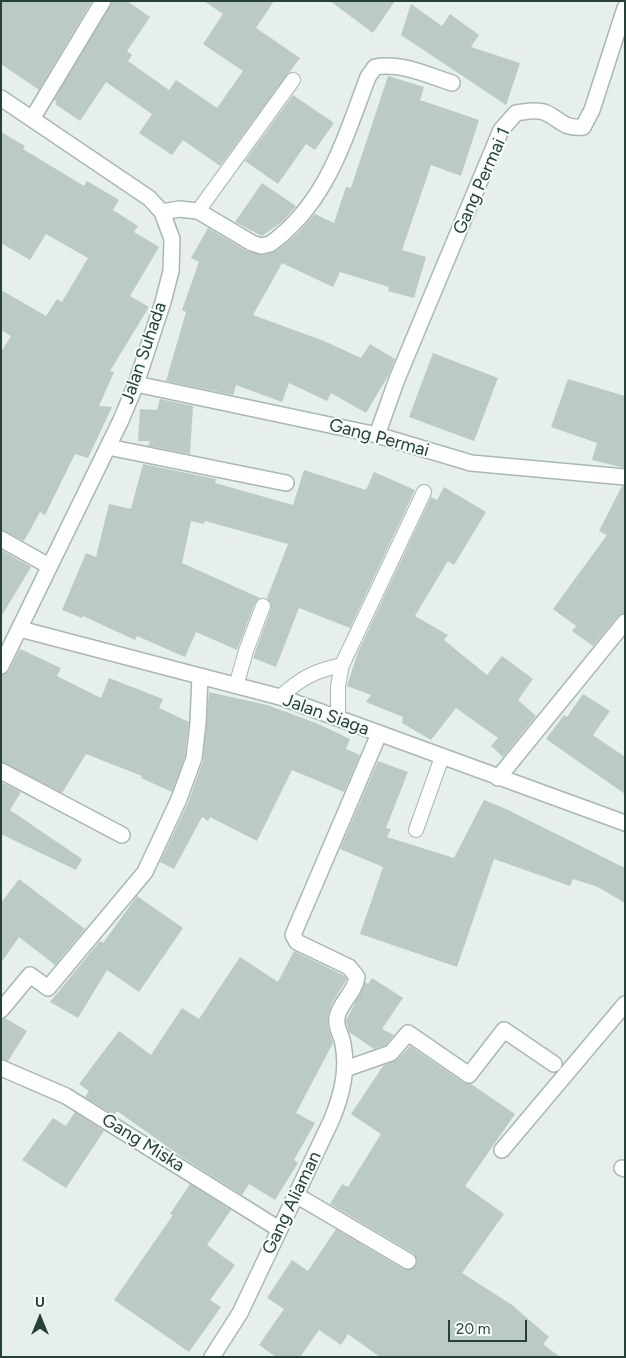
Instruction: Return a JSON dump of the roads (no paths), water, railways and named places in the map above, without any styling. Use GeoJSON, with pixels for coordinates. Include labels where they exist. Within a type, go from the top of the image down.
{"type":"FeatureCollection","features":[{"type":"Feature","properties":{"kind":"street"},"geometry":{"type":"LineString","coordinates":[[32,118],[104,1]]}},
{"type":"Feature","properties":{"kind":"street","name":"Gang Permai 1"},"geometry":{"type":"LineString","coordinates":[[377,435],[397,379],[501,130],[516,113],[528,111],[543,112],[569,129],[583,127],[592,110],[625,8]]}},
{"type":"Feature","properties":{"kind":"street"},"geometry":{"type":"LineString","coordinates":[[162,212],[179,209],[198,211],[252,243],[261,246],[270,244],[311,206],[337,159],[368,77],[375,67],[399,66],[452,84]]}},
{"type":"Feature","properties":{"kind":"street","name":"Jalan Suhada"},"geometry":{"type":"LineString","coordinates":[[1,98],[139,190],[162,212],[172,239],[171,271],[136,384],[108,447],[1,666]]}},
{"type":"Feature","properties":{"kind":"street","name":"Gang Permai"},"geometry":{"type":"LineString","coordinates":[[136,384],[377,435],[471,463],[625,477]]}},
{"type":"Feature","properties":{"kind":"street"},"geometry":{"type":"LineString","coordinates":[[108,447],[286,483]]}},
{"type":"Feature","properties":{"kind":"street"},"geometry":{"type":"LineString","coordinates":[[1,539],[49,566]]}},
{"type":"Feature","properties":{"kind":"street"},"geometry":{"type":"LineString","coordinates":[[498,778],[625,622]]}},
{"type":"Feature","properties":{"kind":"street","name":"Jalan Siaga"},"geometry":{"type":"LineString","coordinates":[[20,629],[280,697],[625,823]]}},
{"type":"Feature","properties":{"kind":"street"},"geometry":{"type":"LineString","coordinates":[[1,1010],[30,974],[48,988],[146,872],[179,799],[194,758],[200,676]]}},
{"type":"Feature","properties":{"kind":"street","name":"Gang Aliaman"},"geometry":{"type":"LineString","coordinates":[[212,1357],[240,1313],[342,1094],[345,1069],[343,1042],[336,1024],[337,1016],[356,984],[356,977],[349,967],[297,942],[293,935],[379,734]]}},
{"type":"Feature","properties":{"kind":"street"},"geometry":{"type":"LineString","coordinates":[[1,771],[122,835]]}},
{"type":"Feature","properties":{"kind":"street"},"geometry":{"type":"LineString","coordinates":[[502,1150],[625,1004]]}},
{"type":"Feature","properties":{"kind":"street"},"geometry":{"type":"LineString","coordinates":[[345,1069],[390,1053],[408,1033],[469,1075],[504,1030],[554,1064]]}},
{"type":"Feature","properties":{"kind":"street","name":"Gang Miska"},"geometry":{"type":"LineString","coordinates":[[1,1068],[66,1096],[279,1229]]}},
{"type":"Feature","properties":{"kind":"street"},"geometry":{"type":"LineString","coordinates":[[296,1195],[408,1261]]}},
{"type":"Feature","properties":{"kind":"lane"},"geometry":{"type":"LineString","coordinates":[[198,211],[293,80]]}},
{"type":"Feature","properties":{"kind":"lane"},"geometry":{"type":"LineString","coordinates":[[338,717],[338,686],[342,665],[424,492]]}},
{"type":"Feature","properties":{"kind":"lane"},"geometry":{"type":"LineString","coordinates":[[236,686],[246,651],[263,606]]}},
{"type":"Feature","properties":{"kind":"lane"},"geometry":{"type":"LineString","coordinates":[[280,697],[296,682],[316,671],[342,665]]}},
{"type":"Feature","properties":{"kind":"lane"},"geometry":{"type":"LineString","coordinates":[[416,830],[442,757]]}}]}
